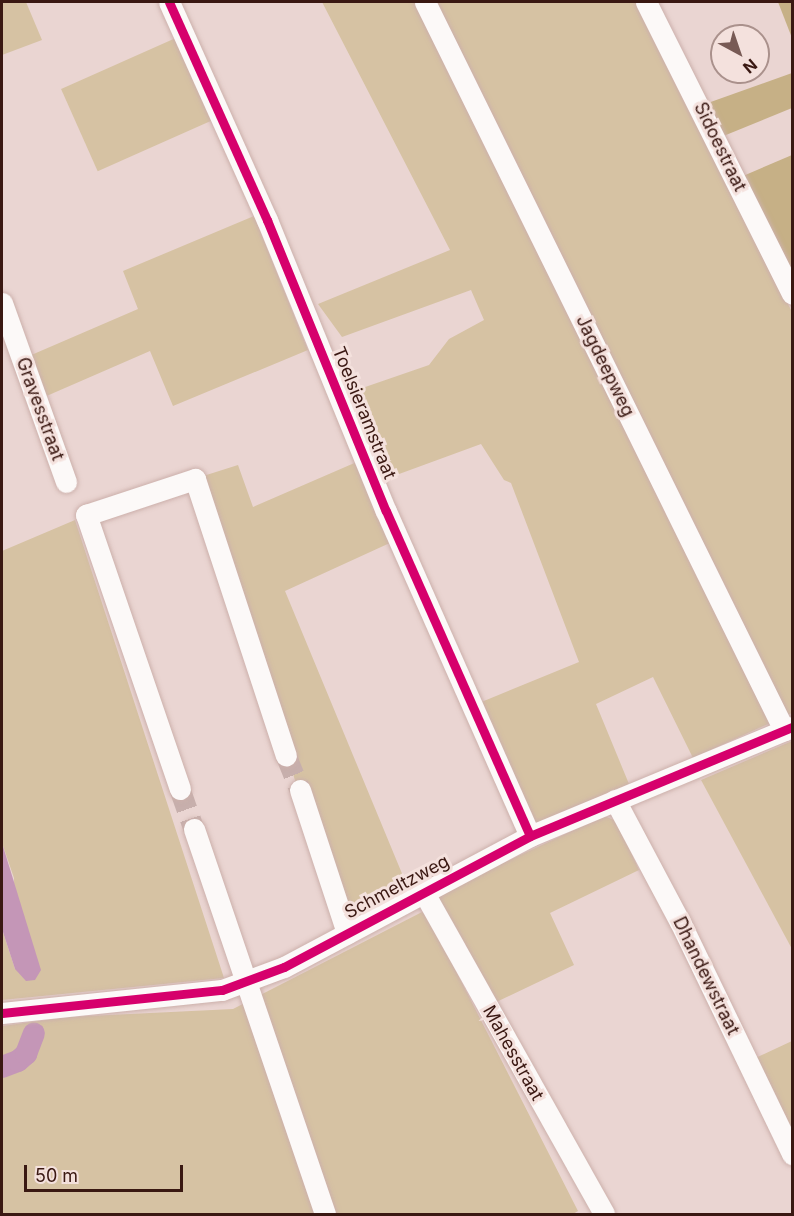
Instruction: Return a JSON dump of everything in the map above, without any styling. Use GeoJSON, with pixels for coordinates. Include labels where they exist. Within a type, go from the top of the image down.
{"type":"FeatureCollection","features":[{"type":"Feature","properties":{"kind":"street","name":"Toelsieramstraat"},"geometry":{"type":"LineString","coordinates":[[169,2],[267,220],[386,511],[530,836]]}},
{"type":"Feature","properties":{"kind":"street","name":"Jagdeepweg"},"geometry":{"type":"LineString","coordinates":[[425,2],[788,729]]}},
{"type":"Feature","properties":{"kind":"street","name":"Sidoestraat"},"geometry":{"type":"LineString","coordinates":[[646,2],[792,294]]}},
{"type":"Feature","properties":{"kind":"street","name":"Gravesstraat"},"geometry":{"type":"LineString","coordinates":[[2,303],[66,482]]}},
{"type":"Feature","properties":{"kind":"street"},"geometry":{"type":"LineString","coordinates":[[180,789],[86,515],[195,479],[286,755]]}},
{"type":"Feature","properties":{"kind":"street","name":"Schmeltzweg"},"geometry":{"type":"LineString","coordinates":[[2,1012],[222,990],[245,982],[284,967],[530,836],[788,729]]}},
{"type":"Feature","properties":{"kind":"street"},"geometry":{"type":"LineString","coordinates":[[300,790],[347,933]]}},
{"type":"Feature","properties":{"kind":"street","name":"Dhandewstraat"},"geometry":{"type":"LineString","coordinates":[[615,800],[680,922],[792,1154]]}},
{"type":"Feature","properties":{"kind":"street"},"geometry":{"type":"LineString","coordinates":[[194,829],[325,1215]]}},
{"type":"Feature","properties":{"kind":"street","name":"Mahesstraat"},"geometry":{"type":"LineString","coordinates":[[423,891],[604,1215]]}},
{"type":"Feature","properties":{"kind":"shaded area"},"geometry":{"type":"Polygon","coordinates":[[[2,2],[26,2],[42,40],[2,55],[2,2]]]}},
{"type":"Feature","properties":{"kind":"shaded area"},"geometry":{"type":"Polygon","coordinates":[[[322,2],[638,2],[792,312],[792,713],[693,758],[653,677],[596,704],[629,784],[538,823],[530,820],[479,703],[579,662],[511,483],[504,480],[481,444],[380,481],[342,395],[429,365],[449,339],[484,320],[471,290],[342,337],[318,304],[450,250],[322,2]]]}},
{"type":"Feature","properties":{"kind":"shaded area"},"geometry":{"type":"Polygon","coordinates":[[[778,2],[792,2],[792,38],[778,2]]]}},
{"type":"Feature","properties":{"kind":"shaded area"},"geometry":{"type":"Polygon","coordinates":[[[178,37],[215,119],[98,171],[61,89],[178,37]]]}},
{"type":"Feature","properties":{"kind":"shaded area"},"geometry":{"type":"Polygon","coordinates":[[[792,73],[792,108],[721,137],[705,104],[761,84],[770,84],[770,81],[792,73]]]}},
{"type":"Feature","properties":{"kind":"shaded area"},"geometry":{"type":"Polygon","coordinates":[[[792,155],[792,277],[743,176],[792,155]]]}},
{"type":"Feature","properties":{"kind":"shaded area"},"geometry":{"type":"Polygon","coordinates":[[[254,216],[308,350],[173,406],[150,351],[42,398],[29,356],[138,309],[123,271],[254,216]]]}},
{"type":"Feature","properties":{"kind":"shaded area"},"geometry":{"type":"Polygon","coordinates":[[[359,461],[392,542],[285,591],[408,888],[341,922],[197,478],[238,465],[253,507],[359,461]]]}},
{"type":"Feature","properties":{"kind":"shaded area"},"geometry":{"type":"Polygon","coordinates":[[[75,520],[224,978],[2,1000],[2,929],[15,969],[14,878],[2,843],[2,551],[75,520]]]}},
{"type":"Feature","properties":{"kind":"shaded area"},"geometry":{"type":"Polygon","coordinates":[[[792,741],[792,949],[701,780],[792,741]]]}},
{"type":"Feature","properties":{"kind":"shaded area"},"geometry":{"type":"Polygon","coordinates":[[[604,816],[617,821],[639,870],[550,913],[574,965],[490,1005],[437,899],[441,892],[604,816]]]}},
{"type":"Feature","properties":{"kind":"shaded area"},"geometry":{"type":"Polygon","coordinates":[[[2,843],[41,970],[35,980],[26,981],[15,969],[2,929],[2,843]]]}},
{"type":"Feature","properties":{"kind":"shaded area"},"geometry":{"type":"Polygon","coordinates":[[[422,912],[428,916],[578,1211],[573,1214],[2,1214],[2,1026],[68,1017],[233,1009],[422,912]]]}},
{"type":"Feature","properties":{"kind":"shaded area"},"geometry":{"type":"Polygon","coordinates":[[[792,1041],[792,1140],[749,1061],[792,1041]]]}},
{"type":"Feature","properties":{"kind":"waterway"},"geometry":{"type":"LineString","coordinates":[[2,1067],[18,1061],[26,1054],[34,1033]]}},
{"type":"Feature","properties":{"kind":"tunnel"},"geometry":{"type":"LineString","coordinates":[[286,755],[300,790]]}},
{"type":"Feature","properties":{"kind":"tunnel"},"geometry":{"type":"LineString","coordinates":[[180,789],[194,829]]}},
{"type":"Feature","properties":{"kind":"cycle path"},"geometry":{"type":"LineString","coordinates":[[169,2],[267,220],[386,511],[530,836]]}},
{"type":"Feature","properties":{"kind":"cycle path"},"geometry":{"type":"LineString","coordinates":[[2,1013],[222,990],[284,967],[530,836],[792,727]]}}]}
